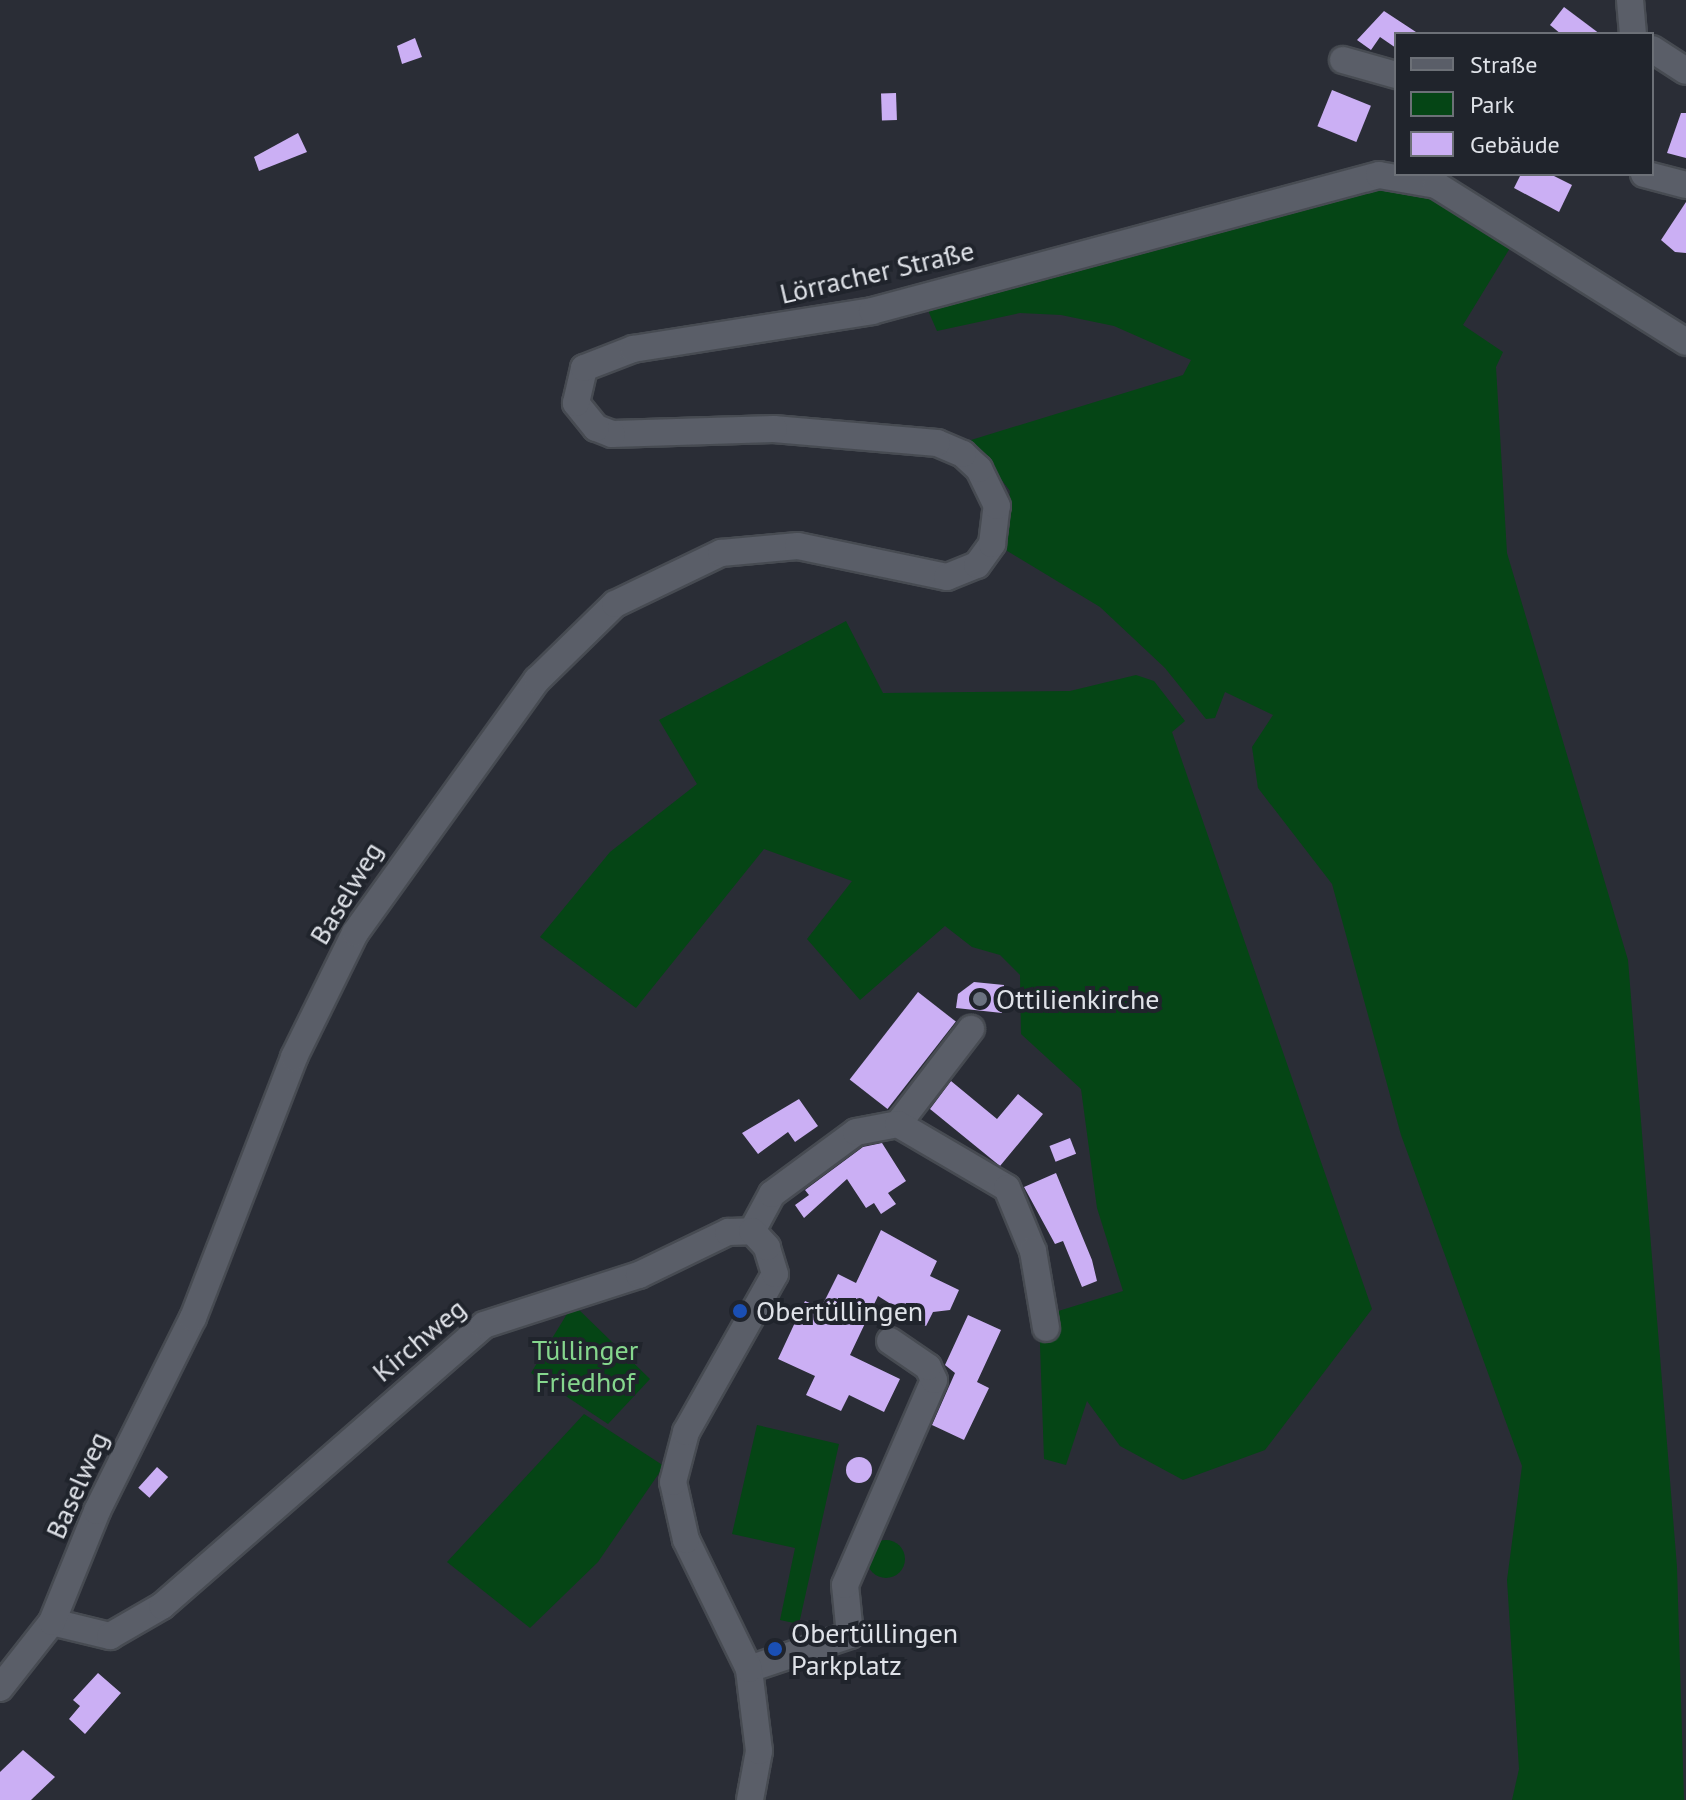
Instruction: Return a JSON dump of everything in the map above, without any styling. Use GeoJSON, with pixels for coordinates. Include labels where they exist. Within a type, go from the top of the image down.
{"type":"FeatureCollection","features":[{"type":"Feature","properties":{"kind":"street"},"geometry":{"type":"LineString","coordinates":[[1630,0],[1633,32]]}},
{"type":"Feature","properties":{"kind":"street"},"geometry":{"type":"LineString","coordinates":[[1654,50],[1686,71]]}},
{"type":"Feature","properties":{"kind":"street"},"geometry":{"type":"LineString","coordinates":[[1343,60],[1394,74]]}},
{"type":"Feature","properties":{"kind":"street","name":"Lörracher Straße"},"geometry":{"type":"LineString","coordinates":[[984,556],[997,506],[979,469],[963,454],[937,443],[774,429],[612,434],[583,417],[576,403],[579,377],[600,358],[633,349],[872,311],[1379,175],[1436,185],[1686,342]]}},
{"type":"Feature","properties":{"kind":"street"},"geometry":{"type":"LineString","coordinates":[[1652,176],[1686,185]]}},
{"type":"Feature","properties":{"kind":"street","name":"Baselweg"},"geometry":{"type":"LineString","coordinates":[[0,1688],[52,1622],[97,1511],[193,1318],[319,1003],[397,865],[537,680],[615,604],[721,553],[798,546],[947,577],[984,556]]}},
{"type":"Feature","properties":{"kind":"street"},"geometry":{"type":"LineString","coordinates":[[898,1124],[971,1029]]}},
{"type":"Feature","properties":{"kind":"street"},"geometry":{"type":"LineString","coordinates":[[750,1800],[759,1751],[749,1669],[686,1540],[673,1482],[686,1432],[775,1274],[773,1258],[752,1231],[772,1194],[856,1132],[898,1124],[1007,1188],[1033,1251],[1046,1328]]}},
{"type":"Feature","properties":{"kind":"street","name":"Kirchweg"},"geometry":{"type":"LineString","coordinates":[[52,1622],[110,1636],[162,1606],[484,1325],[639,1275],[740,1228],[752,1231]]}},
{"type":"Feature","properties":{"kind":"street"},"geometry":{"type":"LineString","coordinates":[[749,1669],[850,1635],[845,1585],[934,1380],[928,1367],[890,1341]]}},
{"type":"Feature","properties":{"kind":"green space"},"geometry":{"type":"Polygon","coordinates":[[[1396,185],[1430,194],[1510,248],[1463,325],[1503,352],[1496,367],[1507,553],[1628,960],[1677,1567],[1684,1800],[1512,1800],[1519,1769],[1507,1580],[1522,1466],[1401,1135],[1332,884],[1258,788],[1252,747],[1273,715],[1225,692],[1215,718],[1206,719],[1165,668],[1100,607],[1004,549],[1010,491],[971,440],[1183,375],[1191,360],[1114,326],[1061,315],[1020,313],[937,331],[927,308],[1396,185]]]}},
{"type":"Feature","properties":{"kind":"green space"},"geometry":{"type":"Polygon","coordinates":[[[846,621],[883,693],[1070,691],[1136,675],[1154,681],[1185,721],[1172,732],[1372,1309],[1265,1450],[1183,1480],[1120,1446],[1087,1401],[1066,1465],[1044,1459],[1039,1317],[1123,1291],[1097,1208],[1081,1089],[1021,1034],[1020,975],[1000,955],[972,947],[945,926],[860,1000],[807,939],[852,881],[764,849],[636,1008],[540,937],[610,852],[697,784],[659,720],[846,621]]]}},
{"type":"Feature","properties":{"kind":"green space","name":"Tüllinger Friedhof"},"geometry":{"type":"Polygon","coordinates":[[[573,1304],[650,1379],[608,1424],[531,1373],[573,1304]]]}},
{"type":"Feature","properties":{"kind":"green space"},"geometry":{"type":"Polygon","coordinates":[[[584,1414],[664,1466],[598,1562],[530,1628],[447,1562],[584,1414]]]}},
{"type":"Feature","properties":{"kind":"green space"},"geometry":{"type":"Polygon","coordinates":[[[757,1425],[839,1444],[799,1624],[780,1620],[795,1548],[732,1534],[757,1425]]]}},
{"type":"Feature","properties":{"kind":"green space"},"geometry":{"type":"Polygon","coordinates":[[[886,1540],[900,1545],[905,1559],[900,1573],[886,1578],[872,1573],[867,1559],[872,1545],[886,1540]]]}},
{"type":"Feature","properties":{"kind":"building"},"geometry":{"type":"Polygon","coordinates":[[[1564,7],[1597,32],[1559,32],[1550,25],[1564,7]]]}},
{"type":"Feature","properties":{"kind":"building"},"geometry":{"type":"Polygon","coordinates":[[[1384,11],[1416,32],[1394,32],[1394,47],[1380,37],[1371,50],[1357,40],[1384,11]]]}},
{"type":"Feature","properties":{"kind":"building"},"geometry":{"type":"Polygon","coordinates":[[[415,38],[422,57],[402,64],[397,46],[415,38]]]}},
{"type":"Feature","properties":{"kind":"building"},"geometry":{"type":"Polygon","coordinates":[[[1332,90],[1371,106],[1356,142],[1317,126],[1332,90]]]}},
{"type":"Feature","properties":{"kind":"building"},"geometry":{"type":"Polygon","coordinates":[[[896,93],[897,120],[882,121],[881,94],[896,93]]]}},
{"type":"Feature","properties":{"kind":"building"},"geometry":{"type":"Polygon","coordinates":[[[1681,113],[1686,113],[1686,158],[1667,153],[1681,113]]]}},
{"type":"Feature","properties":{"kind":"building"},"geometry":{"type":"Polygon","coordinates":[[[298,133],[307,152],[259,171],[254,157],[298,133]]]}},
{"type":"Feature","properties":{"kind":"building"},"geometry":{"type":"Polygon","coordinates":[[[1520,176],[1554,176],[1572,185],[1559,212],[1514,188],[1520,176]]]}},
{"type":"Feature","properties":{"kind":"building"},"geometry":{"type":"Polygon","coordinates":[[[1686,202],[1686,253],[1675,252],[1661,240],[1686,202]]]}},
{"type":"Feature","properties":{"kind":"building","name":"Ottilienkirche"},"geometry":{"type":"Polygon","coordinates":[[[974,982],[1004,985],[1002,1013],[956,1008],[958,994],[974,982]]]}},
{"type":"Feature","properties":{"kind":"building"},"geometry":{"type":"Polygon","coordinates":[[[918,992],[956,1022],[887,1109],[850,1079],[918,992]]]}},
{"type":"Feature","properties":{"kind":"building"},"geometry":{"type":"Polygon","coordinates":[[[951,1081],[997,1119],[1018,1094],[1043,1114],[1000,1166],[930,1109],[951,1081]]]}},
{"type":"Feature","properties":{"kind":"building"},"geometry":{"type":"Polygon","coordinates":[[[799,1099],[818,1126],[795,1142],[788,1132],[758,1154],[742,1133],[799,1099]]]}},
{"type":"Feature","properties":{"kind":"building"},"geometry":{"type":"Polygon","coordinates":[[[1070,1138],[1076,1154],[1056,1162],[1049,1146],[1070,1138]]]}},
{"type":"Feature","properties":{"kind":"building"},"geometry":{"type":"Polygon","coordinates":[[[882,1143],[906,1181],[888,1193],[896,1204],[881,1214],[874,1203],[866,1208],[847,1179],[804,1218],[795,1205],[809,1195],[805,1190],[863,1147],[882,1143]]]}},
{"type":"Feature","properties":{"kind":"building"},"geometry":{"type":"Polygon","coordinates":[[[1056,1173],[1092,1260],[1097,1281],[1082,1287],[1063,1241],[1055,1244],[1024,1187],[1056,1173]]]}},
{"type":"Feature","properties":{"kind":"building"},"geometry":{"type":"Polygon","coordinates":[[[881,1230],[937,1261],[930,1276],[959,1290],[950,1310],[933,1312],[926,1326],[878,1296],[850,1355],[900,1379],[884,1412],[849,1395],[841,1411],[806,1395],[815,1376],[778,1359],[805,1301],[821,1308],[838,1274],[856,1283],[881,1230]]]}},
{"type":"Feature","properties":{"kind":"building"},"geometry":{"type":"Polygon","coordinates":[[[968,1315],[1001,1330],[977,1382],[989,1388],[964,1440],[932,1425],[955,1373],[945,1365],[968,1315]]]}},
{"type":"Feature","properties":{"kind":"building"},"geometry":{"type":"Polygon","coordinates":[[[859,1457],[868,1461],[872,1470],[868,1479],[859,1483],[850,1479],[846,1470],[850,1461],[859,1457]]]}},
{"type":"Feature","properties":{"kind":"building"},"geometry":{"type":"Polygon","coordinates":[[[157,1467],[168,1477],[149,1498],[138,1488],[157,1467]]]}},
{"type":"Feature","properties":{"kind":"building"},"geometry":{"type":"Polygon","coordinates":[[[98,1673],[121,1693],[85,1734],[69,1719],[80,1706],[73,1700],[98,1673]]]}},
{"type":"Feature","properties":{"kind":"building"},"geometry":{"type":"Polygon","coordinates":[[[23,1750],[55,1777],[31,1800],[0,1800],[0,1772],[23,1750]]]}},
{"type":"Feature","properties":{"kind":"place","name":"Ottilienkirche"},"geometry":{"type":"Point","coordinates":[980,999]}},
{"type":"Feature","properties":{"kind":"place","name":"Obertüllingen"},"geometry":{"type":"Point","coordinates":[740,1311]}},
{"type":"Feature","properties":{"kind":"place","name":"Obertüllingen Parkplatz"},"geometry":{"type":"Point","coordinates":[775,1649]}}]}
